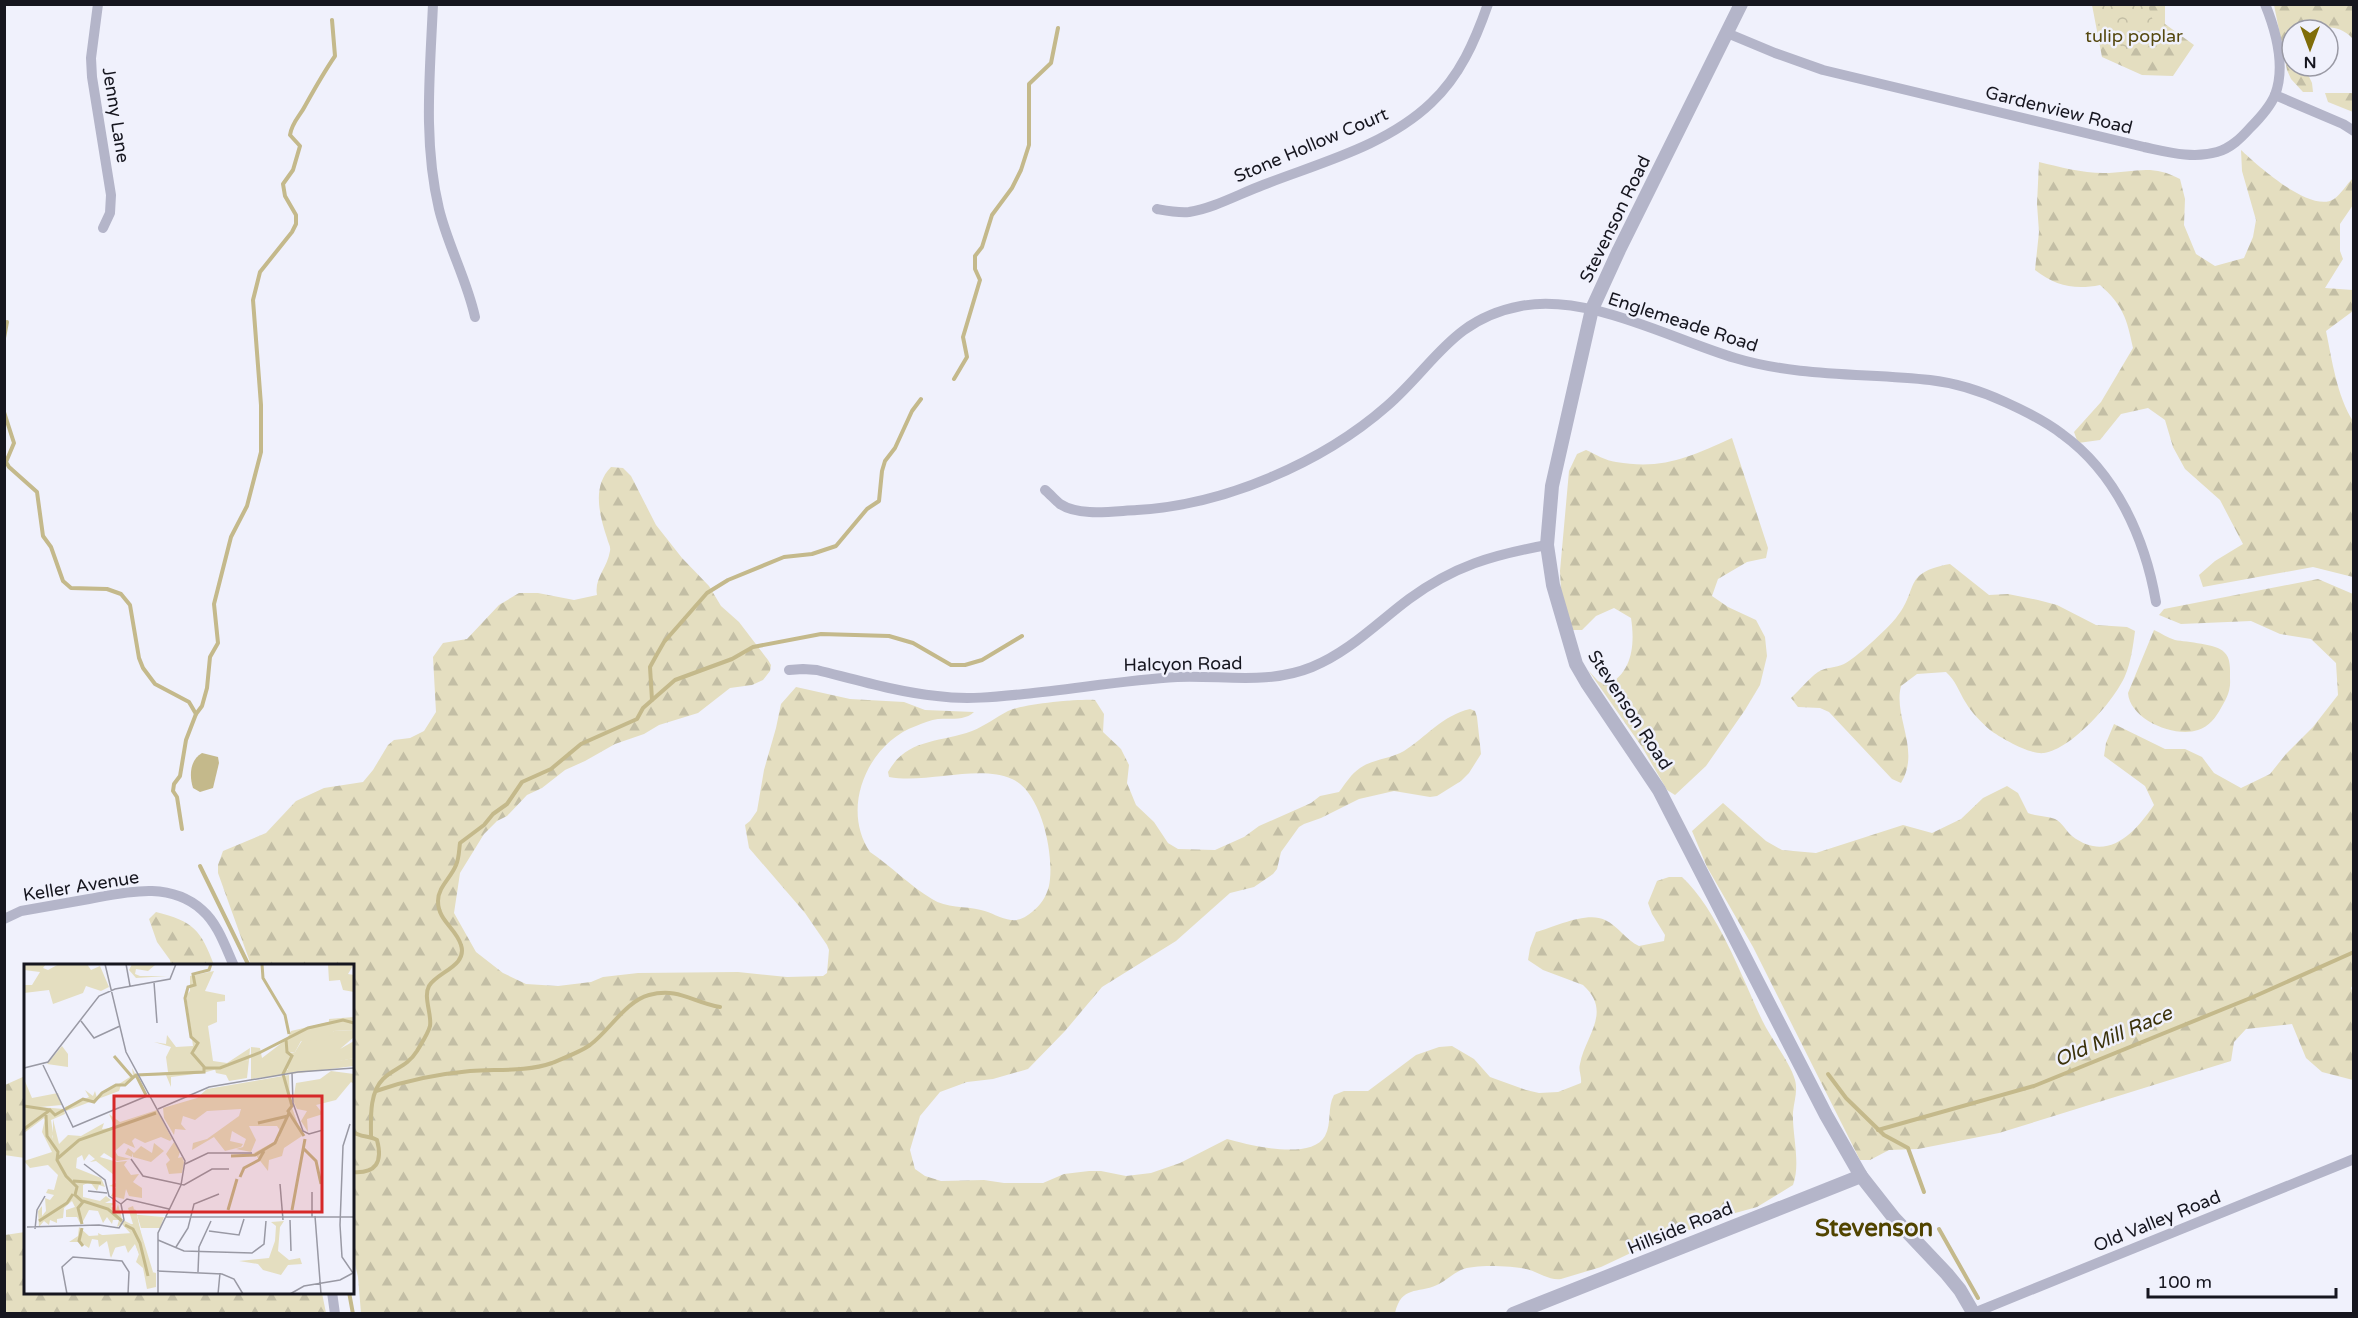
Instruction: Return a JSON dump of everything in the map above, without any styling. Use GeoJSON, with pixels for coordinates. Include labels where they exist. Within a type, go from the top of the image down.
{"type":"FeatureCollection","features":[{"type":"Feature","properties":{"kind":"street","name":"Jenny Lane"},"geometry":{"type":"LineString","coordinates":[[98,4],[91,58],[92,77],[111,195],[110,213],[103,228]]}},
{"type":"Feature","properties":{"kind":"street"},"geometry":{"type":"LineString","coordinates":[[434,4],[429,117],[430,167],[439,210],[465,278],[476,317]]}},
{"type":"Feature","properties":{"kind":"street","name":"Stone Hollow Court"},"geometry":{"type":"LineString","coordinates":[[1157,209],[1174,212],[1205,208],[1365,145],[1400,126],[1429,105],[1455,75],[1479,32],[1488,4]]}},
{"type":"Feature","properties":{"kind":"street","name":"Stevenson Road"},"geometry":{"type":"LineString","coordinates":[[1741,4],[1592,309],[1552,486],[1547,545],[1557,604],[1576,664],[1659,790],[1827,1115],[1861,1176],[1894,1218],[1947,1274],[1974,1313]]}},
{"type":"Feature","properties":{"kind":"street"},"geometry":{"type":"LineString","coordinates":[[2265,4],[2277,39],[2278,78],[2275,95],[2343,124],[2354,131]]}},
{"type":"Feature","properties":{"kind":"street","name":"Gardenview Road"},"geometry":{"type":"LineString","coordinates":[[1727,33],[1823,70],[2144,147],[2188,155],[2217,152],[2229,147],[2253,125],[2275,95]]}},
{"type":"Feature","properties":{"kind":"street","name":"Englemeade Road"},"geometry":{"type":"LineString","coordinates":[[1046,490],[1061,505],[1080,511],[1105,511],[1146,509],[1179,504],[1244,487],[1299,464],[1343,440],[1387,406],[1452,338],[1480,320],[1523,306],[1555,305],[1592,309],[1736,358],[1803,370],[1931,380],[1965,386],[2029,413],[2064,435],[2092,462],[2111,486],[2127,512],[2141,542],[2152,577],[2156,602]]}},
{"type":"Feature","properties":{"kind":"street","name":"Halcyon Road"},"geometry":{"type":"LineString","coordinates":[[789,670],[818,670],[938,696],[968,698],[1152,679],[1184,677],[1260,679],[1287,675],[1312,667],[1335,655],[1360,639],[1409,599],[1472,562],[1547,545]]}},
{"type":"Feature","properties":{"kind":"street","name":"Keller Avenue"},"geometry":{"type":"LineString","coordinates":[[4,919],[21,911],[137,890],[161,891],[192,902],[204,911],[215,924],[233,964]]}},
{"type":"Feature","properties":{"kind":"street","name":"Old Valley Road"},"geometry":{"type":"LineString","coordinates":[[1974,1313],[2354,1159]]}},
{"type":"Feature","properties":{"kind":"street","name":"Hillside Road"},"geometry":{"type":"LineString","coordinates":[[1513,1314],[1861,1176]]}},
{"type":"Feature","properties":{"kind":"street"},"geometry":{"type":"LineString","coordinates":[[332,1294],[335,1314]]}},
{"type":"Feature","properties":{"kind":"green space","name":"tulip poplar"},"geometry":{"type":"Polygon","coordinates":[[[2092,5],[2165,5],[2165,24],[2194,45],[2173,76],[2142,75],[2102,57],[2092,5]]]}},
{"type":"Feature","properties":{"kind":"green space"},"geometry":{"type":"Polygon","coordinates":[[[2094,5],[2148,5],[2165,46],[2125,49],[2101,30],[2094,5]]]}},
{"type":"Feature","properties":{"kind":"green space"},"geometry":{"type":"Polygon","coordinates":[[[2274,5],[2353,5],[2353,39],[2340,30],[2340,18],[2280,18],[2280,35],[2274,5]]]}},
{"type":"Feature","properties":{"kind":"green space"},"geometry":{"type":"Polygon","coordinates":[[[2310,78],[2313,92],[2303,92],[2291,79],[2310,78]]]}},
{"type":"Feature","properties":{"kind":"green space"},"geometry":{"type":"Polygon","coordinates":[[[2325,93],[2353,93],[2353,112],[2328,102],[2325,93]]]}},
{"type":"Feature","properties":{"kind":"green space"},"geometry":{"type":"Polygon","coordinates":[[[2241,150],[2285,186],[2312,200],[2324,202],[2334,199],[2353,178],[2353,205],[2340,224],[2340,251],[2343,259],[2325,288],[2353,290],[2353,311],[2326,331],[2339,389],[2353,421],[2353,577],[2313,567],[2203,587],[2199,575],[2215,561],[2243,544],[2220,500],[2185,469],[2173,447],[2165,420],[2148,408],[2121,414],[2100,440],[2078,443],[2074,432],[2101,402],[2133,348],[2123,313],[2114,299],[2100,285],[2074,287],[2050,280],[2035,270],[2039,232],[2037,204],[2039,162],[2095,173],[2160,171],[2180,179],[2185,199],[2184,225],[2196,254],[2215,266],[2244,258],[2253,237],[2256,220],[2242,171],[2241,150]]]}},
{"type":"Feature","properties":{"kind":"green space"},"geometry":{"type":"Polygon","coordinates":[[[1732,438],[1768,548],[1766,558],[1747,562],[1718,579],[1712,596],[1728,607],[1756,620],[1765,637],[1767,656],[1760,685],[1745,710],[1706,766],[1675,795],[1667,790],[1642,747],[1588,670],[1598,681],[1606,685],[1622,673],[1627,666],[1632,647],[1631,618],[1614,608],[1596,616],[1582,630],[1572,630],[1561,590],[1560,571],[1569,471],[1577,454],[1586,450],[1612,461],[1633,464],[1662,463],[1703,451],[1732,438]]]}},
{"type":"Feature","properties":{"kind":"green space"},"geometry":{"type":"Polygon","coordinates":[[[611,467],[623,468],[631,476],[656,525],[682,558],[709,586],[721,606],[739,622],[768,660],[771,665],[770,671],[763,680],[752,685],[730,688],[698,713],[659,725],[644,734],[615,744],[565,770],[542,788],[527,795],[507,816],[497,821],[484,834],[460,873],[454,913],[476,952],[503,973],[526,984],[558,986],[638,973],[738,972],[787,977],[823,976],[827,973],[829,950],[827,945],[805,913],[749,848],[745,825],[757,811],[764,770],[781,704],[796,687],[850,699],[904,702],[925,710],[974,712],[962,718],[938,719],[921,724],[899,734],[884,747],[872,762],[859,797],[858,816],[861,835],[870,852],[937,902],[981,910],[1014,920],[1025,917],[1035,909],[1043,900],[1049,886],[1048,843],[1044,826],[1031,797],[1012,779],[999,775],[984,773],[920,778],[889,777],[888,772],[904,753],[925,743],[972,731],[1015,708],[1050,702],[1095,700],[1104,714],[1103,732],[1121,749],[1129,765],[1127,783],[1136,805],[1154,822],[1168,843],[1178,849],[1215,850],[1244,837],[1259,826],[1311,803],[1320,796],[1339,792],[1360,768],[1404,751],[1443,721],[1470,709],[1475,711],[1477,717],[1481,754],[1461,781],[1437,796],[1430,797],[1394,791],[1359,799],[1299,827],[1281,852],[1277,869],[1273,874],[1254,887],[1230,893],[1176,941],[1102,987],[1065,1031],[1028,1069],[993,1079],[967,1082],[940,1092],[920,1116],[910,1150],[915,1169],[925,1176],[941,1181],[984,1180],[1004,1183],[1043,1183],[1064,1174],[1089,1171],[1126,1176],[1151,1173],[1180,1163],[1227,1139],[1279,1149],[1307,1148],[1318,1144],[1325,1136],[1334,1095],[1344,1091],[1368,1091],[1416,1055],[1439,1047],[1452,1046],[1474,1059],[1490,1077],[1539,1093],[1558,1092],[1581,1083],[1580,1066],[1595,1024],[1596,1005],[1592,995],[1583,985],[1543,970],[1528,960],[1536,932],[1589,917],[1605,920],[1639,946],[1664,941],[1665,935],[1648,903],[1657,881],[1669,877],[1682,877],[1707,907],[1718,925],[1762,1020],[1793,1073],[1796,1089],[1793,1121],[1796,1168],[1793,1185],[1757,1207],[1728,1215],[1635,1251],[1601,1267],[1561,1279],[1552,1279],[1530,1270],[1511,1267],[1467,1268],[1430,1288],[1406,1294],[1398,1304],[1395,1313],[361,1313],[354,1260],[354,964],[251,964],[218,873],[218,865],[223,851],[266,833],[296,801],[324,788],[363,782],[388,745],[394,740],[410,738],[424,731],[436,712],[433,657],[443,643],[467,639],[499,605],[519,593],[538,593],[574,600],[597,595],[597,583],[610,549],[599,501],[599,491],[611,467]]]}},
{"type":"Feature","properties":{"kind":"green space"},"geometry":{"type":"Polygon","coordinates":[[[1950,564],[1989,595],[2008,594],[2038,600],[2057,605],[2096,625],[2127,627],[2135,631],[2130,660],[2120,686],[2091,722],[2067,743],[2044,753],[2024,749],[1990,730],[1971,710],[1946,672],[1917,674],[1901,686],[1900,710],[1908,746],[1908,758],[1901,783],[1892,779],[1829,712],[1820,708],[1798,707],[1791,698],[1818,672],[1849,661],[1878,636],[1903,608],[1918,577],[1924,572],[1950,564]]]}},
{"type":"Feature","properties":{"kind":"green space"},"geometry":{"type":"Polygon","coordinates":[[[2318,579],[2353,594],[2354,983],[2351,988],[2354,996],[2353,1080],[2322,1072],[2306,1058],[2292,1024],[2246,1029],[2234,1042],[2231,1061],[1999,1133],[1918,1149],[1889,1150],[1870,1160],[1860,1160],[1753,947],[1707,867],[1692,831],[1723,803],[1766,841],[1782,850],[1816,853],[1903,825],[1932,833],[1961,819],[1983,798],[2007,786],[2018,793],[2028,813],[2055,819],[2072,836],[2085,844],[2097,847],[2119,842],[2138,826],[2154,805],[2145,786],[2104,756],[2106,743],[2114,724],[2165,749],[2185,749],[2202,757],[2214,773],[2241,788],[2270,774],[2313,727],[2338,695],[2336,663],[2311,639],[2280,634],[2251,621],[2181,624],[2159,615],[2164,609],[2318,579]]]}},
{"type":"Feature","properties":{"kind":"green space"},"geometry":{"type":"Polygon","coordinates":[[[2154,630],[2175,640],[2215,647],[2228,657],[2230,682],[2228,694],[2214,718],[2202,729],[2188,732],[2155,725],[2145,719],[2131,703],[2128,693],[2154,630]]]}},
{"type":"Feature","properties":{"kind":"green space"},"geometry":{"type":"Polygon","coordinates":[[[156,912],[187,923],[200,935],[214,964],[171,964],[157,942],[149,919],[156,912]]]}},
{"type":"Feature","properties":{"kind":"green space"},"geometry":{"type":"Polygon","coordinates":[[[24,1076],[24,1158],[4,1155],[5,1085],[24,1076]]]}},
{"type":"Feature","properties":{"kind":"green space"},"geometry":{"type":"Polygon","coordinates":[[[24,1232],[24,1294],[322,1294],[326,1313],[5,1313],[5,1235],[24,1232]]]}},
{"type":"Feature","properties":{"kind":"shaded area"},"geometry":{"type":"Polygon","coordinates":[[[202,753],[218,757],[219,763],[213,788],[200,792],[193,788],[191,773],[195,760],[202,753]]]}},
{"type":"Feature","properties":{"kind":"waterway"},"geometry":{"type":"LineString","coordinates":[[182,829],[177,797],[173,791],[174,784],[180,776],[186,740],[196,714],[202,706],[207,688],[210,657],[218,643],[214,604],[231,537],[247,506],[261,452],[261,405],[253,300],[260,272],[296,224],[296,215],[285,196],[283,184],[293,170],[300,146],[290,135],[294,123],[335,56],[332,20]]}},
{"type":"Feature","properties":{"kind":"waterway"},"geometry":{"type":"LineString","coordinates":[[954,379],[967,357],[963,337],[980,280],[975,269],[975,256],[982,247],[992,215],[1012,188],[1021,170],[1029,145],[1029,84],[1051,63],[1058,28]]}},
{"type":"Feature","properties":{"kind":"waterway"},"geometry":{"type":"LineString","coordinates":[[4,338],[7,322]]}},
{"type":"Feature","properties":{"kind":"waterway"},"geometry":{"type":"LineString","coordinates":[[652,700],[650,667],[664,642],[707,593],[728,580],[784,557],[812,554],[836,546],[867,509],[879,501],[885,461],[895,448],[912,411],[921,399]]}},
{"type":"Feature","properties":{"kind":"waterway"},"geometry":{"type":"LineString","coordinates":[[4,412],[14,443],[6,462],[37,492],[43,536],[51,547],[63,581],[71,588],[107,589],[121,594],[130,605],[139,658],[143,668],[155,684],[189,702],[196,714]]}},
{"type":"Feature","properties":{"kind":"waterway"},"geometry":{"type":"LineString","coordinates":[[371,1136],[375,1091],[387,1075],[409,1061],[417,1051],[430,1026],[427,990],[433,981],[456,964],[462,952],[459,939],[441,914],[438,901],[440,891],[457,863],[460,843],[507,804],[522,782],[551,769],[581,744],[637,719],[643,708],[675,680],[732,659],[753,647],[821,634],[889,636],[913,643],[951,665],[965,665],[982,660],[1022,636]]}},
{"type":"Feature","properties":{"kind":"waterway"},"geometry":{"type":"LineString","coordinates":[[200,866],[248,964]]}},
{"type":"Feature","properties":{"kind":"waterway","name":"Old Mill Race"},"geometry":{"type":"LineString","coordinates":[[1878,1130],[2034,1086],[2253,997],[2354,952]]}},
{"type":"Feature","properties":{"kind":"waterway"},"geometry":{"type":"LineString","coordinates":[[376,1091],[446,1074],[522,1069],[552,1063],[590,1045],[633,1003],[649,995],[678,994],[720,1007]]}},
{"type":"Feature","properties":{"kind":"waterway","name":"Old Mill Race"},"geometry":{"type":"LineString","coordinates":[[1828,1074],[1846,1098],[1884,1135],[1908,1148],[1924,1192]]}},
{"type":"Feature","properties":{"kind":"waterway"},"geometry":{"type":"LineString","coordinates":[[354,1132],[377,1140],[379,1148],[378,1160],[372,1169],[354,1172]]}},
{"type":"Feature","properties":{"kind":"waterway"},"geometry":{"type":"LineString","coordinates":[[1939,1229],[1978,1298]]}},
{"type":"Feature","properties":{"kind":"waterway"},"geometry":{"type":"LineString","coordinates":[[349,1294],[353,1314]]}},
{"type":"Feature","properties":{"kind":"district","name":"Stevenson"},"geometry":{"type":"Point","coordinates":[1874,1228]}}]}
